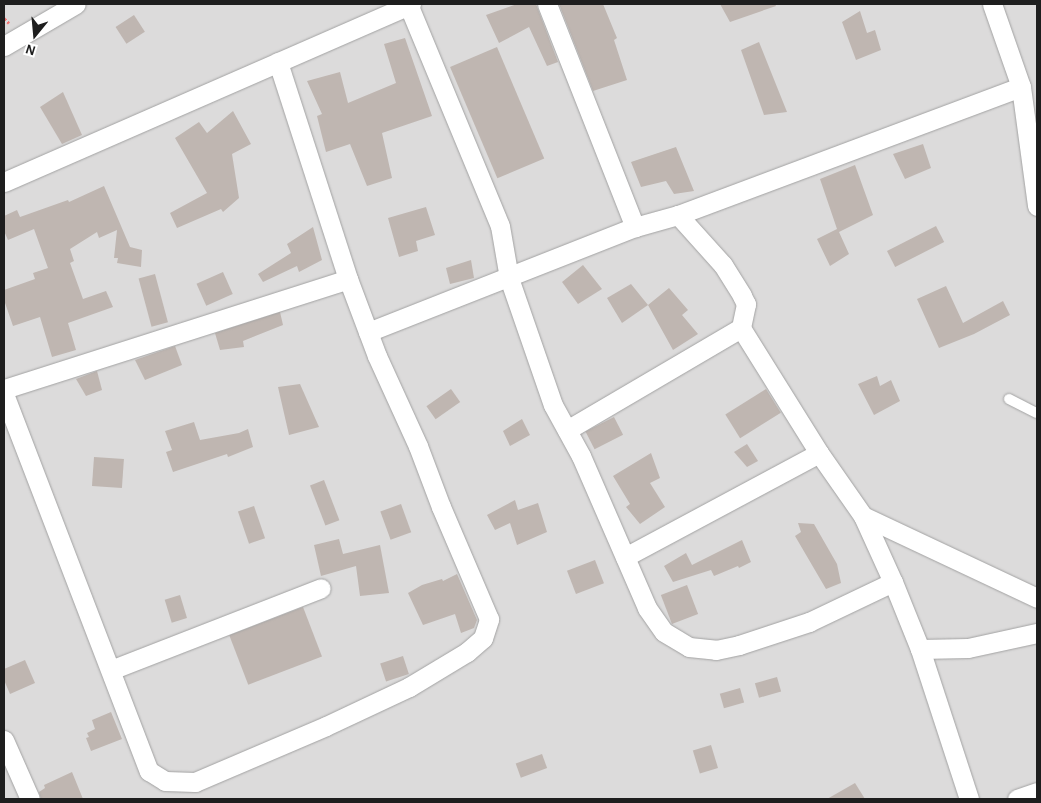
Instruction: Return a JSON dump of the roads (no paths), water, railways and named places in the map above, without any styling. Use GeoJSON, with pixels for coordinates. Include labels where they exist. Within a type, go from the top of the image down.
{"type":"FeatureCollection","features":[{"type":"Feature","properties":{"kind":"street"},"geometry":{"type":"LineString","coordinates":[[4,46],[76,4]]}},
{"type":"Feature","properties":{"kind":"street"},"geometry":{"type":"LineString","coordinates":[[4,182],[409,4],[500,226],[509,278],[553,405],[581,456],[647,608],[664,632],[689,647],[716,650],[740,646],[809,622],[893,582]]}},
{"type":"Feature","properties":{"kind":"street"},"geometry":{"type":"LineString","coordinates":[[547,4],[635,227]]}},
{"type":"Feature","properties":{"kind":"street"},"geometry":{"type":"LineString","coordinates":[[992,4],[1021,87],[1037,206]]}},
{"type":"Feature","properties":{"kind":"street"},"geometry":{"type":"LineString","coordinates":[[4,394],[149,771],[165,781],[195,782],[409,687],[467,652],[483,638],[489,619],[440,507],[418,446],[368,332],[348,279],[278,62]]}},
{"type":"Feature","properties":{"kind":"street"},"geometry":{"type":"LineString","coordinates":[[368,332],[635,227],[678,215],[1021,87]]}},
{"type":"Feature","properties":{"kind":"street"},"geometry":{"type":"LineString","coordinates":[[678,215],[723,265],[742,296],[746,304],[741,328],[819,453],[862,516],[893,582],[920,649],[969,799]]}},
{"type":"Feature","properties":{"kind":"street"},"geometry":{"type":"LineString","coordinates":[[4,389],[348,279]]}},
{"type":"Feature","properties":{"kind":"street"},"geometry":{"type":"LineString","coordinates":[[566,430],[741,328]]}},
{"type":"Feature","properties":{"kind":"street"},"geometry":{"type":"LineString","coordinates":[[625,557],[819,453]]}},
{"type":"Feature","properties":{"kind":"street"},"geometry":{"type":"LineString","coordinates":[[862,516],[1037,598]]}},
{"type":"Feature","properties":{"kind":"street"},"geometry":{"type":"LineString","coordinates":[[111,670],[321,588]]}},
{"type":"Feature","properties":{"kind":"street"},"geometry":{"type":"LineString","coordinates":[[920,649],[968,648],[1037,633]]}},
{"type":"Feature","properties":{"kind":"street"},"geometry":{"type":"LineString","coordinates":[[4,740],[30,799]]}},
{"type":"Feature","properties":{"kind":"street"},"geometry":{"type":"LineString","coordinates":[[1017,799],[1037,792]]}},
{"type":"Feature","properties":{"kind":"lane"},"geometry":{"type":"LineString","coordinates":[[1009,399],[1037,413]]}}]}
